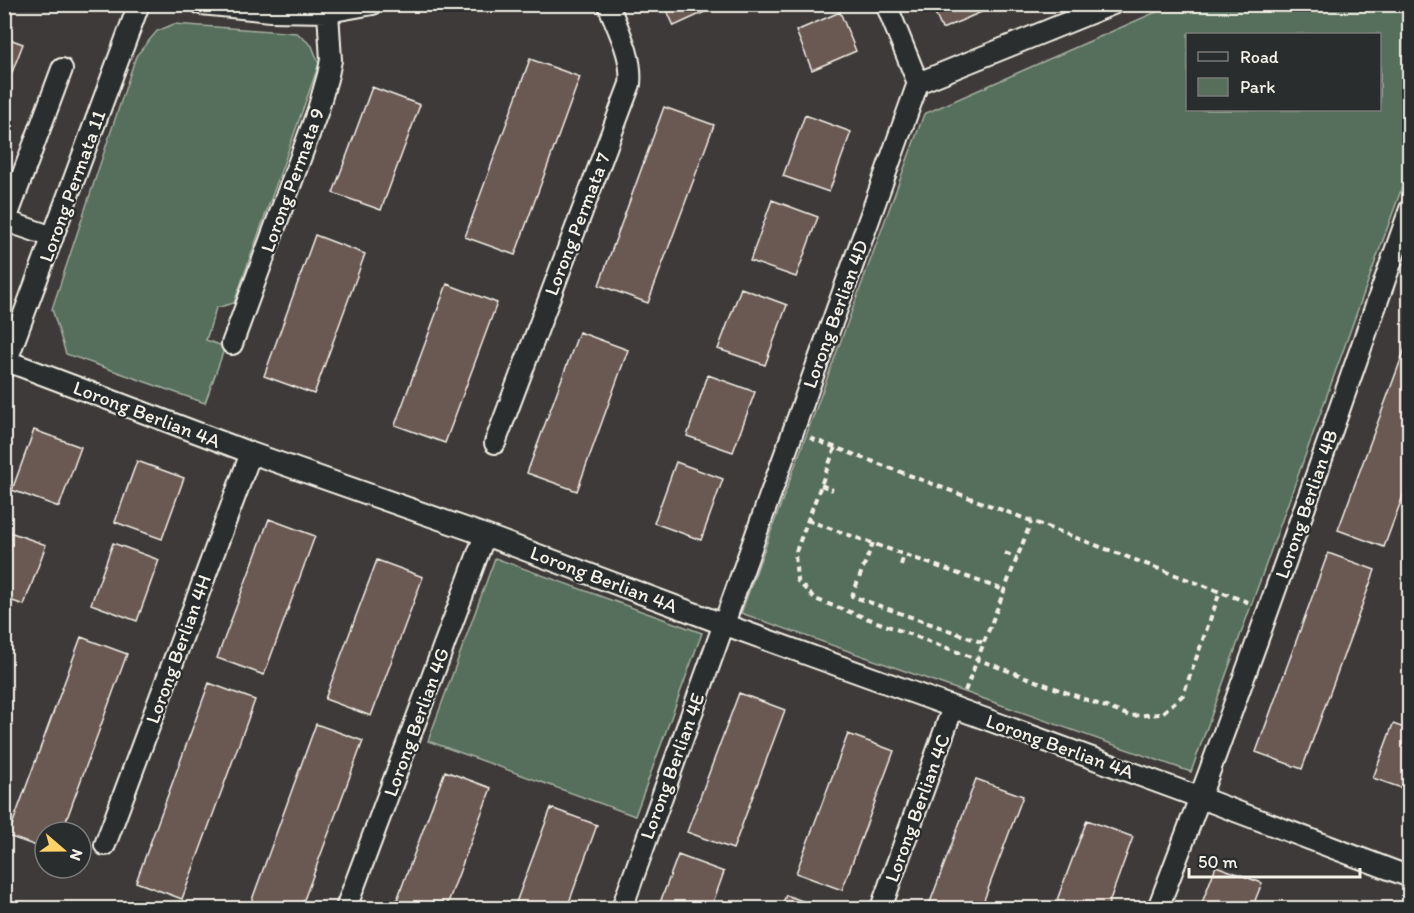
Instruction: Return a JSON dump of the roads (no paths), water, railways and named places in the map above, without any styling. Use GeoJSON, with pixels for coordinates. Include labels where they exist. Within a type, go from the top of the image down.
{"type":"FeatureCollection","features":[{"type":"Feature","properties":{"kind":"street","name":"Lorong Permata 11"},"geometry":{"type":"LineString","coordinates":[[6,364],[139,4]]}},
{"type":"Feature","properties":{"kind":"street"},"geometry":{"type":"LineString","coordinates":[[201,4],[271,11],[328,12],[373,4]]}},
{"type":"Feature","properties":{"kind":"street","name":"Lorong Permata 7"},"geometry":{"type":"LineString","coordinates":[[495,443],[630,84],[632,73],[630,61],[608,4]]}},
{"type":"Feature","properties":{"kind":"street"},"geometry":{"type":"LineString","coordinates":[[886,4],[918,83],[1113,4]]}},
{"type":"Feature","properties":{"kind":"street","name":"Lorong Permata 9"},"geometry":{"type":"LineString","coordinates":[[232,344],[318,110],[331,60],[328,12]]}},
{"type":"Feature","properties":{"kind":"street"},"geometry":{"type":"LineString","coordinates":[[53,237],[5,223],[62,69]]}},
{"type":"Feature","properties":{"kind":"street","name":"Lorong Berlian 4D"},"geometry":{"type":"LineString","coordinates":[[723,624],[918,83]]}},
{"type":"Feature","properties":{"kind":"street","name":"Lorong Berlian 4B"},"geometry":{"type":"LineString","coordinates":[[1201,798],[1410,209]]}},
{"type":"Feature","properties":{"kind":"street","name":"Lorong Berlian 4A"},"geometry":{"type":"LineString","coordinates":[[6,364],[485,534],[1410,877]]}},
{"type":"Feature","properties":{"kind":"street","name":"Lorong Berlian 4H"},"geometry":{"type":"LineString","coordinates":[[105,845],[252,453]]}},
{"type":"Feature","properties":{"kind":"street","name":"Lorong Berlian 4G"},"geometry":{"type":"LineString","coordinates":[[346,909],[485,534]]}},
{"type":"Feature","properties":{"kind":"street","name":"Lorong Berlian 4E"},"geometry":{"type":"LineString","coordinates":[[622,909],[723,624]]}},
{"type":"Feature","properties":{"kind":"street","name":"Lorong Berlian 4C"},"geometry":{"type":"LineString","coordinates":[[881,909],[956,707]]}},
{"type":"Feature","properties":{"kind":"street"},"geometry":{"type":"LineString","coordinates":[[1158,909],[1201,798]]}}]}
